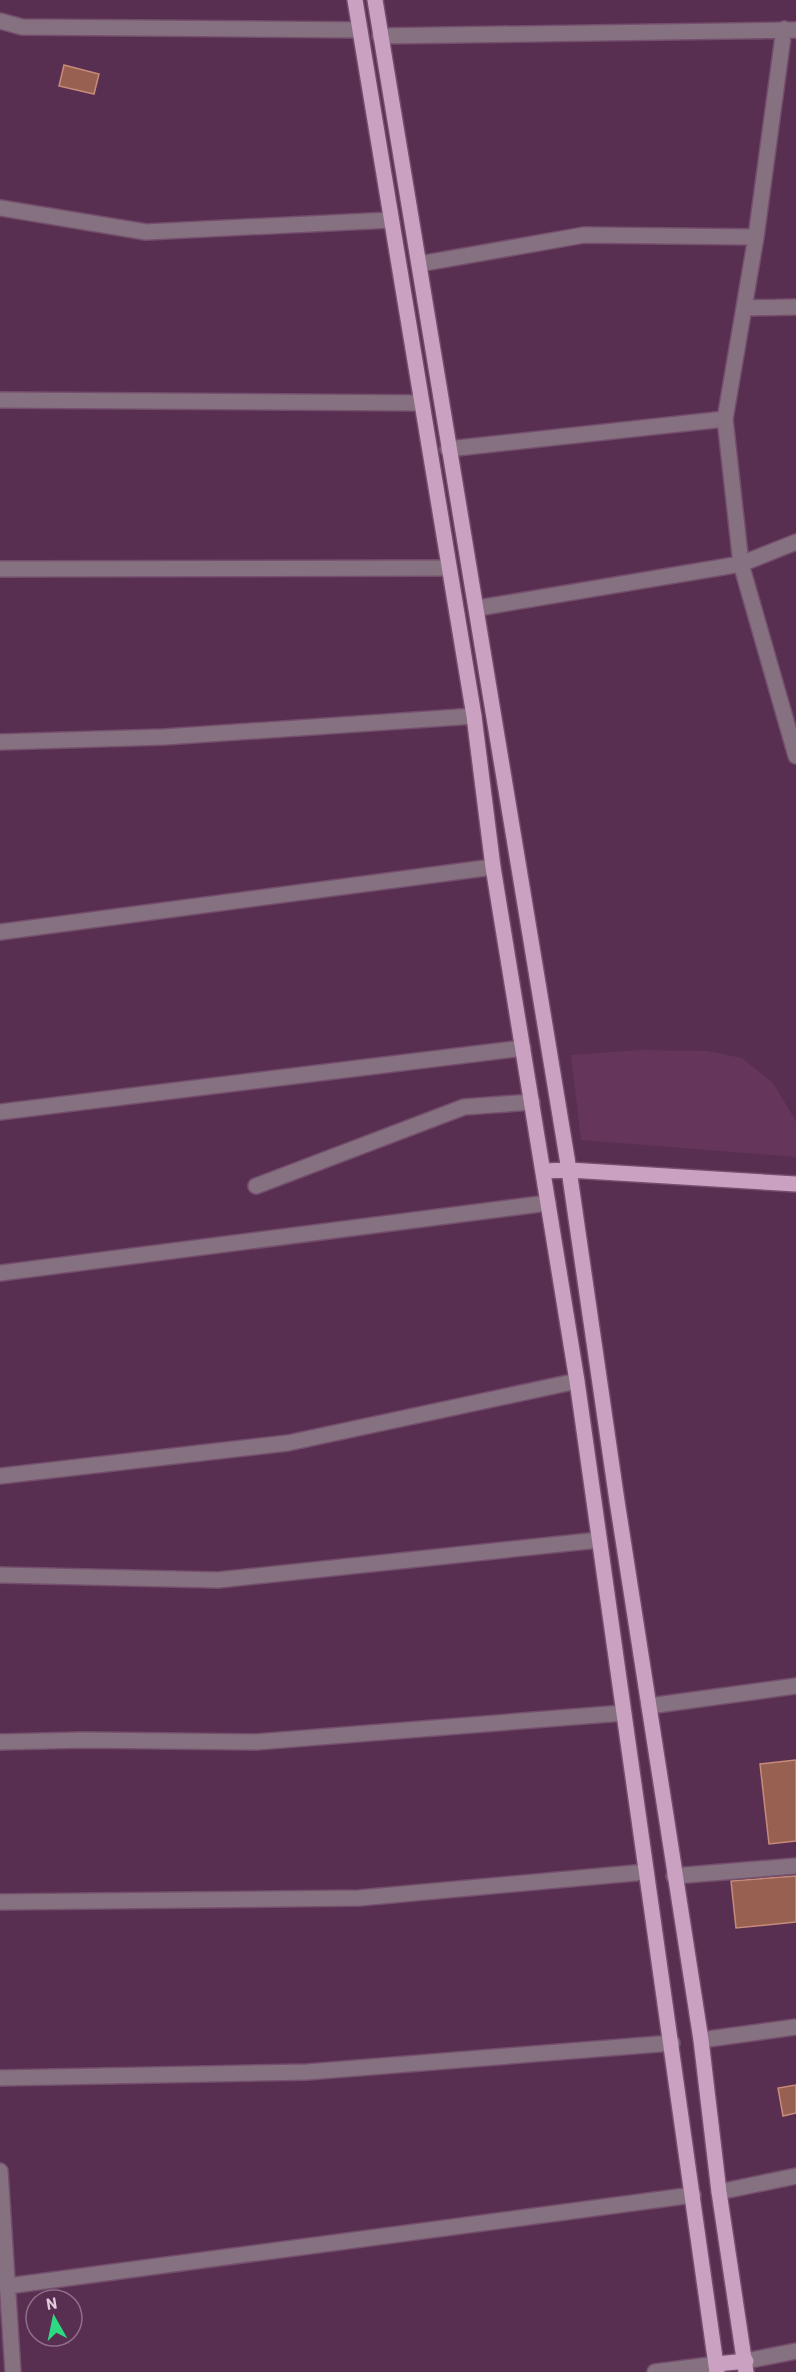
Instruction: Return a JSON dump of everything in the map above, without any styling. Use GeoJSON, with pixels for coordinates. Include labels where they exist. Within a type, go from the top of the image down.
{"type":"FeatureCollection","features":[{"type":"Feature","properties":{"kind":"main road"},"geometry":{"type":"LineString","coordinates":[[355,0],[474,716],[493,867],[577,1381],[717,2368],[746,2366],[719,2192],[701,2040],[617,1501],[569,1170],[478,608],[448,449],[375,0]]}},
{"type":"Feature","properties":{"kind":"main road"},"geometry":{"type":"LineString","coordinates":[[384,177],[404,174]]}},
{"type":"Feature","properties":{"kind":"main road"},"geometry":{"type":"LineString","coordinates":[[543,1171],[569,1170],[796,1184]]}},
{"type":"Feature","properties":{"kind":"main road"},"geometry":{"type":"LineString","coordinates":[[594,1505],[617,1501]]}},
{"type":"Feature","properties":{"kind":"street"},"geometry":{"type":"LineString","coordinates":[[0,21],[22,27],[360,30]]}},
{"type":"Feature","properties":{"kind":"street"},"geometry":{"type":"LineString","coordinates":[[380,36],[790,29],[725,419],[741,564],[796,756]]}},
{"type":"Feature","properties":{"kind":"street"},"geometry":{"type":"LineString","coordinates":[[0,208],[146,232],[391,220]]}},
{"type":"Feature","properties":{"kind":"street"},"geometry":{"type":"LineString","coordinates":[[419,264],[584,235],[756,237]]}},
{"type":"Feature","properties":{"kind":"street"},"geometry":{"type":"LineString","coordinates":[[744,308],[796,307]]}},
{"type":"Feature","properties":{"kind":"street"},"geometry":{"type":"LineString","coordinates":[[0,400],[422,403]]}},
{"type":"Feature","properties":{"kind":"street"},"geometry":{"type":"LineString","coordinates":[[448,449],[725,419]]}},
{"type":"Feature","properties":{"kind":"street"},"geometry":{"type":"LineString","coordinates":[[478,608],[741,564],[796,542]]}},
{"type":"Feature","properties":{"kind":"street"},"geometry":{"type":"LineString","coordinates":[[0,569],[449,568]]}},
{"type":"Feature","properties":{"kind":"street"},"geometry":{"type":"LineString","coordinates":[[0,742],[164,737],[474,716]]}},
{"type":"Feature","properties":{"kind":"street"},"geometry":{"type":"LineString","coordinates":[[0,932],[493,867]]}},
{"type":"Feature","properties":{"kind":"street"},"geometry":{"type":"LineString","coordinates":[[0,1113],[523,1048]]}},
{"type":"Feature","properties":{"kind":"street"},"geometry":{"type":"LineString","coordinates":[[256,1186],[464,1107],[532,1101]]}},
{"type":"Feature","properties":{"kind":"street"},"geometry":{"type":"LineString","coordinates":[[0,1273],[548,1203]]}},
{"type":"Feature","properties":{"kind":"street"},"geometry":{"type":"LineString","coordinates":[[0,1476],[288,1443],[577,1381]]}},
{"type":"Feature","properties":{"kind":"street"},"geometry":{"type":"LineString","coordinates":[[0,1575],[218,1580],[600,1540]]}},
{"type":"Feature","properties":{"kind":"street"},"geometry":{"type":"LineString","coordinates":[[649,1706],[796,1686]]}},
{"type":"Feature","properties":{"kind":"street"},"geometry":{"type":"LineString","coordinates":[[0,1742],[83,1740],[256,1742],[623,1713]]}},
{"type":"Feature","properties":{"kind":"street"},"geometry":{"type":"LineString","coordinates":[[674,1876],[796,1866]]}},
{"type":"Feature","properties":{"kind":"street"},"geometry":{"type":"LineString","coordinates":[[0,1902],[359,1898],[646,1872]]}},
{"type":"Feature","properties":{"kind":"street"},"geometry":{"type":"LineString","coordinates":[[701,2040],[796,2027]]}},
{"type":"Feature","properties":{"kind":"street"},"geometry":{"type":"LineString","coordinates":[[0,2078],[307,2072],[672,2043]]}},
{"type":"Feature","properties":{"kind":"street"},"geometry":{"type":"LineString","coordinates":[[0,2171],[3,2249],[8,2286],[9,2370]]}},
{"type":"Feature","properties":{"kind":"street"},"geometry":{"type":"LineString","coordinates":[[719,2192],[796,2176]]}},
{"type":"Feature","properties":{"kind":"street"},"geometry":{"type":"LineString","coordinates":[[8,2286],[693,2195]]}},
{"type":"Feature","properties":{"kind":"street"},"geometry":{"type":"LineString","coordinates":[[746,2366],[796,2351]]}},
{"type":"Feature","properties":{"kind":"street"},"geometry":{"type":"LineString","coordinates":[[655,2372],[717,2368]]}},
{"type":"Feature","properties":{"kind":"shaded area"},"geometry":{"type":"Polygon","coordinates":[[[640,1050],[707,1051],[742,1058],[773,1083],[796,1121],[796,1157],[581,1140],[571,1055],[640,1050]]]}},
{"type":"Feature","properties":{"kind":"building"},"geometry":{"type":"Polygon","coordinates":[[[64,65],[99,74],[94,94],[59,86],[64,65]]]}},
{"type":"Feature","properties":{"kind":"building"},"geometry":{"type":"Polygon","coordinates":[[[796,1760],[796,1841],[769,1844],[760,1764],[796,1760]]]}},
{"type":"Feature","properties":{"kind":"building"},"geometry":{"type":"Polygon","coordinates":[[[796,1876],[796,1922],[736,1928],[731,1881],[796,1876]]]}},
{"type":"Feature","properties":{"kind":"building"},"geometry":{"type":"Polygon","coordinates":[[[796,2085],[796,2113],[783,2116],[778,2088],[796,2085]]]}}]}
